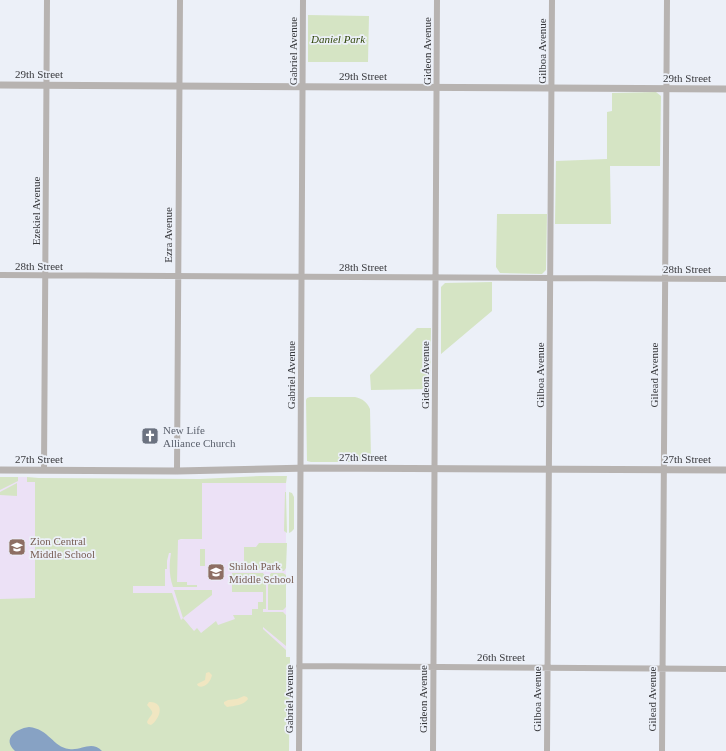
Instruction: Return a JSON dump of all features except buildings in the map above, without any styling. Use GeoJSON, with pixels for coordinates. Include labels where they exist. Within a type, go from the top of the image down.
{"type":"FeatureCollection","features":[{"type":"Feature","properties":{"kind":"street","name":"Ezekiel Avenue"},"geometry":{"type":"LineString","coordinates":[[44,470],[47,0]]}},
{"type":"Feature","properties":{"kind":"street","name":"Ezra Avenue"},"geometry":{"type":"LineString","coordinates":[[177,471],[180,0]]}},
{"type":"Feature","properties":{"kind":"street","name":"Gabriel Avenue"},"geometry":{"type":"LineString","coordinates":[[299,751],[303,0]]}},
{"type":"Feature","properties":{"kind":"street","name":"Gideon Avenue"},"geometry":{"type":"LineString","coordinates":[[433,751],[437,0]]}},
{"type":"Feature","properties":{"kind":"street","name":"Gilboa Avenue"},"geometry":{"type":"LineString","coordinates":[[547,751],[552,0]]}},
{"type":"Feature","properties":{"kind":"street","name":"Gilead Avenue"},"geometry":{"type":"LineString","coordinates":[[662,751],[667,0]]}},
{"type":"Feature","properties":{"kind":"street","name":"29th Street"},"geometry":{"type":"LineString","coordinates":[[0,85],[726,89]]}},
{"type":"Feature","properties":{"kind":"street","name":"28th Street"},"geometry":{"type":"LineString","coordinates":[[0,275],[726,279]]}},
{"type":"Feature","properties":{"kind":"street","name":"27th Street"},"geometry":{"type":"LineString","coordinates":[[0,470],[177,471],[300,468],[726,470]]}},
{"type":"Feature","properties":{"kind":"street","name":"26th Street"},"geometry":{"type":"LineString","coordinates":[[299,666],[726,669]]}},
{"type":"Feature","properties":{"kind":"shaded area","name":"Zion Central Middle School"},"geometry":{"type":"Polygon","coordinates":[[[0,477],[27,477],[28,482],[35,482],[35,599],[0,599],[0,477]]]}},
{"type":"Feature","properties":{"kind":"shaded area","name":"Shiloh Park Middle School"},"geometry":{"type":"Polygon","coordinates":[[[202,483],[286,483],[286,657],[175,656],[133,594],[133,586],[146,586],[147,569],[167,569],[170,540],[202,538],[202,483]]]}},
{"type":"Feature","properties":{"kind":"green space","name":"Daniel Park"},"geometry":{"type":"Polygon","coordinates":[[[308,15],[369,16],[368,62],[308,62],[308,15]]]}},
{"type":"Feature","properties":{"kind":"green space"},"geometry":{"type":"Polygon","coordinates":[[[656,92],[661,96],[660,166],[610,166],[611,224],[555,224],[556,161],[607,159],[607,112],[612,111],[612,93],[656,92]]]}},
{"type":"Feature","properties":{"kind":"green space"},"geometry":{"type":"Polygon","coordinates":[[[497,214],[547,214],[546,270],[542,274],[500,273],[496,267],[497,214]]]}},
{"type":"Feature","properties":{"kind":"green space"},"geometry":{"type":"Polygon","coordinates":[[[492,282],[492,311],[441,354],[441,287],[445,283],[492,282]]]}},
{"type":"Feature","properties":{"kind":"green space"},"geometry":{"type":"Polygon","coordinates":[[[417,328],[431,328],[430,389],[371,390],[370,375],[417,328]]]}},
{"type":"Feature","properties":{"kind":"green space"},"geometry":{"type":"Polygon","coordinates":[[[310,397],[355,397],[366,403],[370,409],[371,458],[369,462],[307,461],[306,400],[310,397]]]}},
{"type":"Feature","properties":{"kind":"green space"},"geometry":{"type":"Polygon","coordinates":[[[287,476],[286,483],[202,483],[202,539],[178,540],[177,582],[187,582],[187,585],[197,585],[197,587],[173,587],[170,570],[171,553],[169,553],[167,561],[167,569],[165,569],[165,586],[133,586],[133,593],[172,593],[181,620],[183,618],[194,631],[197,628],[201,633],[216,621],[218,625],[235,619],[233,615],[252,615],[252,609],[258,609],[258,602],[263,602],[263,592],[232,592],[232,573],[263,573],[266,578],[266,609],[263,609],[263,612],[283,612],[286,615],[286,646],[263,627],[263,629],[286,650],[286,657],[290,657],[289,751],[0,751],[0,599],[35,598],[35,482],[27,482],[27,477],[200,479],[287,476]]]}},
{"type":"Feature","properties":{"kind":"green space"},"geometry":{"type":"Polygon","coordinates":[[[0,477],[18,477],[18,481],[0,490],[0,477]]]}},
{"type":"Feature","properties":{"kind":"green space"},"geometry":{"type":"Polygon","coordinates":[[[17,483],[17,496],[0,495],[0,492],[17,483]]]}},
{"type":"Feature","properties":{"kind":"green space"},"geometry":{"type":"Polygon","coordinates":[[[286,492],[287,533],[284,531],[286,492]]]}},
{"type":"Feature","properties":{"kind":"green space"},"geometry":{"type":"Polygon","coordinates":[[[289,492],[292,493],[294,497],[294,529],[289,533],[289,492]]]}},
{"type":"Feature","properties":{"kind":"green space"},"geometry":{"type":"Polygon","coordinates":[[[259,543],[287,543],[286,568],[284,571],[244,570],[244,547],[256,547],[259,543]]]}},
{"type":"Feature","properties":{"kind":"green space"},"geometry":{"type":"Polygon","coordinates":[[[200,549],[205,549],[205,566],[200,566],[200,549]]]}},
{"type":"Feature","properties":{"kind":"green space"},"geometry":{"type":"Polygon","coordinates":[[[271,573],[283,573],[286,575],[286,607],[283,610],[268,610],[268,578],[271,573]]]}},
{"type":"Feature","properties":{"kind":"green space"},"geometry":{"type":"Polygon","coordinates":[[[174,590],[212,590],[212,595],[183,618],[174,590]]]}},
{"type":"Feature","properties":{"kind":"sand"},"geometry":{"type":"Polygon","coordinates":[[[209,672],[212,675],[209,682],[201,687],[198,686],[197,684],[205,680],[206,673],[209,672]]]}},
{"type":"Feature","properties":{"kind":"sand"},"geometry":{"type":"Polygon","coordinates":[[[244,696],[248,699],[236,706],[227,707],[224,704],[224,702],[228,700],[237,699],[244,696]]]}},
{"type":"Feature","properties":{"kind":"sand"},"geometry":{"type":"Polygon","coordinates":[[[149,702],[158,705],[160,711],[158,718],[151,725],[147,722],[152,714],[152,710],[147,705],[149,702]]]}},
{"type":"Feature","properties":{"kind":"water"},"geometry":{"type":"Polygon","coordinates":[[[29,727],[36,728],[46,734],[64,748],[74,749],[94,746],[102,751],[15,751],[11,747],[10,742],[12,735],[19,730],[29,727]]]}},
{"type":"Feature","properties":{"kind":"place","name":"New Life Alliance Church"},"geometry":{"type":"Point","coordinates":[150,436]}},
{"type":"Feature","properties":{"kind":"place","name":"Zion Central Middle School"},"geometry":{"type":"Point","coordinates":[17,547]}},
{"type":"Feature","properties":{"kind":"place","name":"Shiloh Park Middle School"},"geometry":{"type":"Point","coordinates":[216,572]}}]}
